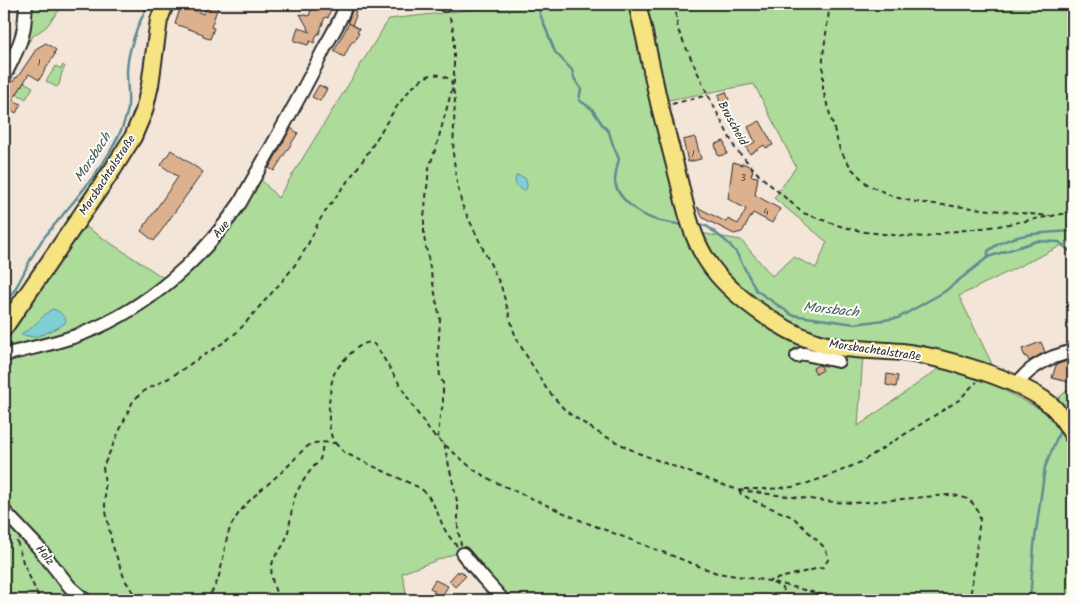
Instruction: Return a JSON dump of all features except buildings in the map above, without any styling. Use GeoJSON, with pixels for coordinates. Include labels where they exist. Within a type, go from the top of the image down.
{"type":"FeatureCollection","features":[{"type":"Feature","properties":{"kind":"main road","name":"Morsbachtalstraße"},"geometry":{"type":"LineString","coordinates":[[4,328],[133,137],[144,111],[150,85],[156,34],[159,20],[166,4]]}},
{"type":"Feature","properties":{"kind":"main road","name":"Morsbachtalstraße"},"geometry":{"type":"LineString","coordinates":[[636,4],[660,107],[691,224],[701,251],[723,280],[758,310],[795,333],[817,342],[838,359],[904,352],[964,366],[1017,385],[1042,398],[1057,411],[1071,431]]}},
{"type":"Feature","properties":{"kind":"street"},"geometry":{"type":"LineString","coordinates":[[4,77],[22,36],[26,4]]}},
{"type":"Feature","properties":{"kind":"street","name":"Aue"},"geometry":{"type":"LineString","coordinates":[[4,355],[77,336],[95,329],[152,296],[170,283],[197,256],[232,216],[240,203],[300,98],[328,40],[337,26],[346,4]]}},
{"type":"Feature","properties":{"kind":"street"},"geometry":{"type":"LineString","coordinates":[[1017,385],[1030,370],[1050,358],[1073,350]]}},
{"type":"Feature","properties":{"kind":"street"},"geometry":{"type":"LineString","coordinates":[[797,356],[805,354],[838,359]]}},
{"type":"Feature","properties":{"kind":"street","name":"Holz"},"geometry":{"type":"LineString","coordinates":[[4,511],[38,547],[70,587],[85,600]]}},
{"type":"Feature","properties":{"kind":"street"},"geometry":{"type":"LineString","coordinates":[[463,554],[504,600]]}},
{"type":"Feature","properties":{"kind":"path"},"geometry":{"type":"LineString","coordinates":[[438,438],[443,405],[438,355],[440,319],[424,237],[424,218],[429,168],[455,73],[454,35],[452,23],[444,4]]}},
{"type":"Feature","properties":{"kind":"path"},"geometry":{"type":"LineString","coordinates":[[677,4],[678,30],[708,95]]}},
{"type":"Feature","properties":{"kind":"path"},"geometry":{"type":"LineString","coordinates":[[830,4],[823,56],[823,90],[840,150],[852,169],[866,184],[894,197],[916,202],[1053,216],[1073,212]]}},
{"type":"Feature","properties":{"kind":"path"},"geometry":{"type":"LineString","coordinates":[[138,600],[125,580],[112,544],[105,506],[103,467],[133,401],[147,388],[167,379],[228,338],[245,323],[276,288],[308,245],[318,223],[406,95],[417,83],[428,76],[437,74],[451,80],[453,85],[455,98],[453,153],[462,205],[501,286],[514,332],[546,388],[564,409],[597,432],[649,458],[740,490],[834,502],[948,495],[968,499],[974,504],[980,519],[970,600]]}},
{"type":"Feature","properties":{"kind":"path","name":"Bruscheid"},"geometry":{"type":"LineString","coordinates":[[660,107],[708,95],[735,148],[759,175],[803,213],[840,226],[865,232],[926,237],[1053,216]]}},
{"type":"Feature","properties":{"kind":"path"},"geometry":{"type":"LineString","coordinates":[[463,554],[443,527],[440,516],[426,492],[345,453],[331,436],[329,428],[331,389],[334,374],[340,364],[355,350],[367,343],[372,343],[378,348],[431,433],[474,470],[495,482],[582,521],[717,573],[769,581],[838,600]]}},
{"type":"Feature","properties":{"kind":"path"},"geometry":{"type":"LineString","coordinates":[[740,490],[792,487],[829,476],[860,462],[959,400],[978,382]]}},
{"type":"Feature","properties":{"kind":"path"},"geometry":{"type":"LineString","coordinates":[[204,600],[211,595],[219,574],[232,526],[241,511],[253,497],[306,447],[323,442],[335,443]]}},
{"type":"Feature","properties":{"kind":"path"},"geometry":{"type":"LineString","coordinates":[[279,600],[272,582],[275,556],[282,548],[287,535],[294,497],[318,462],[323,442]]}},
{"type":"Feature","properties":{"kind":"path"},"geometry":{"type":"LineString","coordinates":[[443,442],[458,505],[458,529],[463,554]]}},
{"type":"Feature","properties":{"kind":"path"},"geometry":{"type":"LineString","coordinates":[[740,490],[741,494],[754,501],[794,519],[827,552],[828,560],[823,567],[769,581]]}},
{"type":"Feature","properties":{"kind":"path"},"geometry":{"type":"LineString","coordinates":[[18,525],[16,536],[18,545],[40,600]]}},
{"type":"Feature","properties":{"kind":"path"},"geometry":{"type":"LineString","coordinates":[[769,581],[782,588],[791,600]]}},
{"type":"Feature","properties":{"kind":"path"},"geometry":{"type":"LineString","coordinates":[[1045,598],[1073,597]]}},
{"type":"Feature","properties":{"kind":"green space"},"geometry":{"type":"Polygon","coordinates":[[[29,4],[64,4],[46,27],[34,35],[14,62],[29,4]]]}},
{"type":"Feature","properties":{"kind":"green space"},"geometry":{"type":"Polygon","coordinates":[[[476,4],[1073,4],[1073,240],[959,296],[1005,391],[1044,411],[1073,385],[1073,600],[502,600],[462,551],[402,573],[408,600],[90,600],[78,590],[69,600],[4,600],[4,333],[80,223],[167,280],[205,250],[257,175],[278,198],[389,19],[477,9],[476,4]],[[754,84],[653,103],[688,231],[741,240],[772,276],[794,257],[816,268],[827,242],[774,198],[796,167],[754,84]],[[863,355],[858,426],[941,367],[903,360],[863,355]]]}},
{"type":"Feature","properties":{"kind":"green space"},"geometry":{"type":"Polygon","coordinates":[[[63,65],[65,67],[59,85],[56,87],[46,81],[56,66],[61,69],[63,65]]]}},
{"type":"Feature","properties":{"kind":"green space"},"geometry":{"type":"Polygon","coordinates":[[[24,82],[33,87],[26,99],[17,94],[24,82]]]}},
{"type":"Feature","properties":{"kind":"water"},"geometry":{"type":"Polygon","coordinates":[[[517,175],[525,178],[527,188],[525,190],[517,186],[515,179],[517,175]]]}},
{"type":"Feature","properties":{"kind":"water"},"geometry":{"type":"Polygon","coordinates":[[[52,309],[58,311],[66,319],[65,323],[35,337],[21,335],[22,333],[52,309]]]}},
{"type":"Feature","properties":{"kind":"waterway","name":"Morsbach"},"geometry":{"type":"LineString","coordinates":[[4,303],[19,283],[42,241],[101,166],[117,139],[128,109],[127,72],[131,46],[149,4]]}},
{"type":"Feature","properties":{"kind":"waterway","name":"Morsbach"},"geometry":{"type":"LineString","coordinates":[[537,4],[555,52],[572,70],[574,78],[581,89],[579,100],[592,109],[609,132],[619,159],[615,182],[620,194],[630,205],[647,217],[683,225]]}},
{"type":"Feature","properties":{"kind":"waterway","name":"Morsbach"},"geometry":{"type":"LineString","coordinates":[[696,223],[708,227],[727,242],[736,252],[756,290],[792,315],[855,324],[898,318],[944,292],[988,257],[1037,241],[1059,242],[1073,254]]}},
{"type":"Feature","properties":{"kind":"waterway"},"geometry":{"type":"LineString","coordinates":[[988,257],[988,251],[1007,240],[1040,233],[1073,231]]}},
{"type":"Feature","properties":{"kind":"waterway","name":"Morsbach"},"geometry":{"type":"LineString","coordinates":[[1068,414],[1073,406]]}},
{"type":"Feature","properties":{"kind":"waterway","name":"Morsbach"},"geometry":{"type":"LineString","coordinates":[[1030,600],[1034,546],[1045,467],[1061,428]]}}]}
